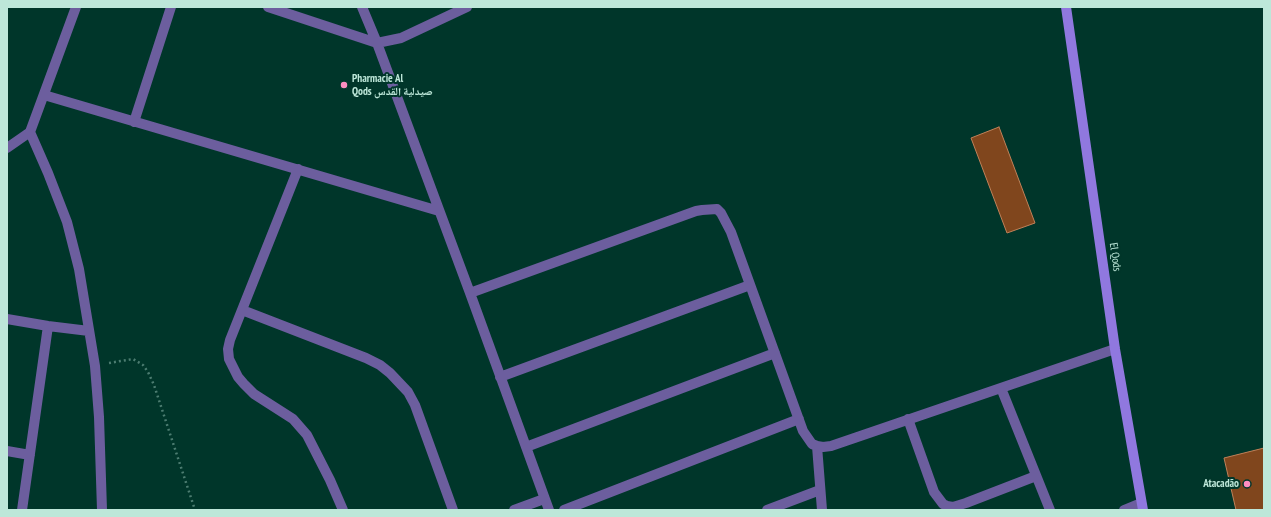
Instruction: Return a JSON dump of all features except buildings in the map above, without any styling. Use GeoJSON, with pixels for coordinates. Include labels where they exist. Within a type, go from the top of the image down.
{"type":"FeatureCollection","features":[{"type":"Feature","properties":{"kind":"street"},"geometry":{"type":"LineString","coordinates":[[7,148],[30,132],[76,7]]}},
{"type":"Feature","properties":{"kind":"street"},"geometry":{"type":"LineString","coordinates":[[134,122],[171,7]]}},
{"type":"Feature","properties":{"kind":"street"},"geometry":{"type":"LineString","coordinates":[[268,7],[377,43],[401,38],[452,10],[467,7]]}},
{"type":"Feature","properties":{"kind":"street"},"geometry":{"type":"LineString","coordinates":[[362,7],[377,43],[470,293],[549,510]]}},
{"type":"Feature","properties":{"kind":"street","name":"El Qods"},"geometry":{"type":"LineString","coordinates":[[1066,7],[1115,349],[1142,507]]}},
{"type":"Feature","properties":{"kind":"street"},"geometry":{"type":"LineString","coordinates":[[44,95],[439,210]]}},
{"type":"Feature","properties":{"kind":"street"},"geometry":{"type":"LineString","coordinates":[[30,132],[67,222],[79,269],[95,366],[99,418],[102,510]]}},
{"type":"Feature","properties":{"kind":"street"},"geometry":{"type":"LineString","coordinates":[[298,169],[230,340],[228,349],[229,358],[238,377],[254,394],[294,419],[302,427],[330,480],[343,510]]}},
{"type":"Feature","properties":{"kind":"street"},"geometry":{"type":"LineString","coordinates":[[470,293],[692,213],[702,210],[719,210],[726,221],[803,431],[809,441],[817,446],[823,447],[831,446],[1115,349]]}},
{"type":"Feature","properties":{"kind":"street"},"geometry":{"type":"LineString","coordinates":[[500,378],[750,285]]}},
{"type":"Feature","properties":{"kind":"street"},"geometry":{"type":"LineString","coordinates":[[242,310],[366,358],[380,365],[390,373],[408,392],[415,404],[453,510]]}},
{"type":"Feature","properties":{"kind":"street"},"geometry":{"type":"LineString","coordinates":[[7,319],[89,331]]}},
{"type":"Feature","properties":{"kind":"street"},"geometry":{"type":"LineString","coordinates":[[22,510],[48,326]]}},
{"type":"Feature","properties":{"kind":"street"},"geometry":{"type":"LineString","coordinates":[[526,447],[775,353]]}},
{"type":"Feature","properties":{"kind":"street"},"geometry":{"type":"LineString","coordinates":[[1001,388],[1050,510]]}},
{"type":"Feature","properties":{"kind":"street"},"geometry":{"type":"LineString","coordinates":[[564,510],[799,419]]}},
{"type":"Feature","properties":{"kind":"street"},"geometry":{"type":"LineString","coordinates":[[908,419],[934,492],[942,507],[953,507],[1036,476]]}},
{"type":"Feature","properties":{"kind":"street"},"geometry":{"type":"LineString","coordinates":[[817,446],[822,510]]}},
{"type":"Feature","properties":{"kind":"street"},"geometry":{"type":"LineString","coordinates":[[7,450],[30,455]]}},
{"type":"Feature","properties":{"kind":"street"},"geometry":{"type":"LineString","coordinates":[[767,510],[820,490]]}},
{"type":"Feature","properties":{"kind":"street"},"geometry":{"type":"LineString","coordinates":[[514,510],[544,499]]}},
{"type":"Feature","properties":{"kind":"street"},"geometry":{"type":"LineString","coordinates":[[1124,510],[1142,507]]}},
{"type":"Feature","properties":{"kind":"path"},"geometry":{"type":"LineString","coordinates":[[95,366],[133,359],[138,360],[146,368],[154,385],[195,510]]}},
{"type":"Feature","properties":{"kind":"place","name":"Pharmacie Al Qods صيدلية القدس"},"geometry":{"type":"Point","coordinates":[344,85]}},
{"type":"Feature","properties":{"kind":"place","name":"Atacadão"},"geometry":{"type":"Point","coordinates":[1247,484]}}]}
